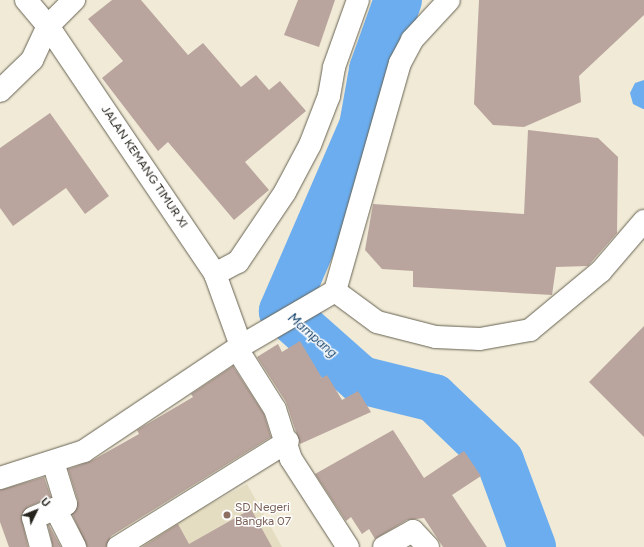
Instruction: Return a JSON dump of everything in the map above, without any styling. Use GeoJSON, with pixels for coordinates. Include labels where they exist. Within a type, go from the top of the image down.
{"type":"FeatureCollection","features":[{"type":"Feature","properties":{"kind":"street","name":"JALAN KEMANG TIMUR XI"},"geometry":{"type":"LineString","coordinates":[[26,0],[48,26],[216,274],[238,343],[275,410],[288,441],[291,459],[348,547]]}},
{"type":"Feature","properties":{"kind":"street"},"geometry":{"type":"LineString","coordinates":[[0,91],[32,60],[48,26],[74,0]]}},
{"type":"Feature","properties":{"kind":"street"},"geometry":{"type":"LineString","coordinates":[[216,274],[238,262],[303,159],[329,96],[334,67],[358,0]]}},
{"type":"Feature","properties":{"kind":"street"},"geometry":{"type":"LineString","coordinates":[[0,478],[84,451],[112,435],[143,409],[238,343],[263,333],[335,291],[400,63],[412,40],[449,0]]}},
{"type":"Feature","properties":{"kind":"street"},"geometry":{"type":"LineString","coordinates":[[335,291],[377,322],[436,338],[480,339],[530,330],[601,271],[644,221]]}},
{"type":"Feature","properties":{"kind":"street"},"geometry":{"type":"LineString","coordinates":[[118,547],[288,441]]}},
{"type":"Feature","properties":{"kind":"street"},"geometry":{"type":"LineString","coordinates":[[41,547],[32,520],[63,507],[66,499],[53,462]]}},
{"type":"Feature","properties":{"kind":"street"},"geometry":{"type":"LineString","coordinates":[[56,510],[75,547]]}},
{"type":"Feature","properties":{"kind":"street"},"geometry":{"type":"LineString","coordinates":[[384,547],[413,531],[428,547]]}},
{"type":"Feature","properties":{"kind":"shaded area","name":"SD Negeri Bangka 07"},"geometry":{"type":"Polygon","coordinates":[[[247,484],[282,547],[131,547],[247,484]]]}},
{"type":"Feature","properties":{"kind":"water"},"geometry":{"type":"Polygon","coordinates":[[[644,80],[643,109],[633,104],[630,93],[635,83],[644,80]]]}},
{"type":"Feature","properties":{"kind":"building"},"geometry":{"type":"Polygon","coordinates":[[[112,0],[141,0],[188,55],[203,43],[241,87],[256,75],[269,90],[280,81],[306,111],[245,162],[269,190],[234,220],[168,142],[158,151],[102,78],[123,61],[88,19],[112,0]]]}},
{"type":"Feature","properties":{"kind":"building"},"geometry":{"type":"Polygon","coordinates":[[[298,0],[335,0],[319,47],[284,35],[298,0]]]}},
{"type":"Feature","properties":{"kind":"building"},"geometry":{"type":"Polygon","coordinates":[[[479,0],[644,0],[644,15],[579,76],[581,102],[524,127],[493,125],[474,104],[479,0]]]}},
{"type":"Feature","properties":{"kind":"building"},"geometry":{"type":"Polygon","coordinates":[[[50,113],[109,196],[85,214],[66,188],[13,226],[0,208],[0,148],[50,113]]]}},
{"type":"Feature","properties":{"kind":"building"},"geometry":{"type":"Polygon","coordinates":[[[528,130],[598,138],[618,157],[617,233],[588,266],[556,267],[552,295],[413,287],[413,271],[382,269],[365,250],[373,204],[524,214],[528,130]]]}},
{"type":"Feature","properties":{"kind":"building"},"geometry":{"type":"Polygon","coordinates":[[[644,326],[644,437],[589,382],[644,326]]]}},
{"type":"Feature","properties":{"kind":"building"},"geometry":{"type":"Polygon","coordinates":[[[300,341],[322,378],[327,375],[342,400],[358,391],[371,412],[300,444],[286,402],[257,357],[278,344],[282,352],[300,341]]]}},
{"type":"Feature","properties":{"kind":"building"},"geometry":{"type":"Polygon","coordinates":[[[233,366],[264,414],[271,437],[111,536],[106,547],[87,547],[72,514],[78,501],[68,469],[91,461],[139,434],[137,430],[193,397],[191,394],[233,366]]]}},
{"type":"Feature","properties":{"kind":"building"},"geometry":{"type":"Polygon","coordinates":[[[393,430],[424,478],[464,451],[481,476],[452,495],[487,547],[443,547],[424,518],[407,520],[375,539],[369,529],[362,534],[351,517],[346,521],[315,474],[393,430]]]}},
{"type":"Feature","properties":{"kind":"building"},"geometry":{"type":"Polygon","coordinates":[[[44,477],[51,497],[28,507],[21,515],[28,547],[9,547],[0,522],[0,490],[44,477]]]}},
{"type":"Feature","properties":{"kind":"building"},"geometry":{"type":"Polygon","coordinates":[[[251,509],[272,547],[142,547],[178,524],[189,544],[251,509]]]}},
{"type":"Feature","properties":{"kind":"building"},"geometry":{"type":"Polygon","coordinates":[[[49,525],[61,547],[53,547],[49,525]]]}},
{"type":"Feature","properties":{"kind":"waterway","name":"Mampang"},"geometry":{"type":"LineString","coordinates":[[398,0],[373,70],[363,126],[283,311],[361,380],[434,398],[500,461],[532,547]]}},
{"type":"Feature","properties":{"kind":"place","name":"SD Negeri Bangka 07"},"geometry":{"type":"Point","coordinates":[227,515]}}]}
